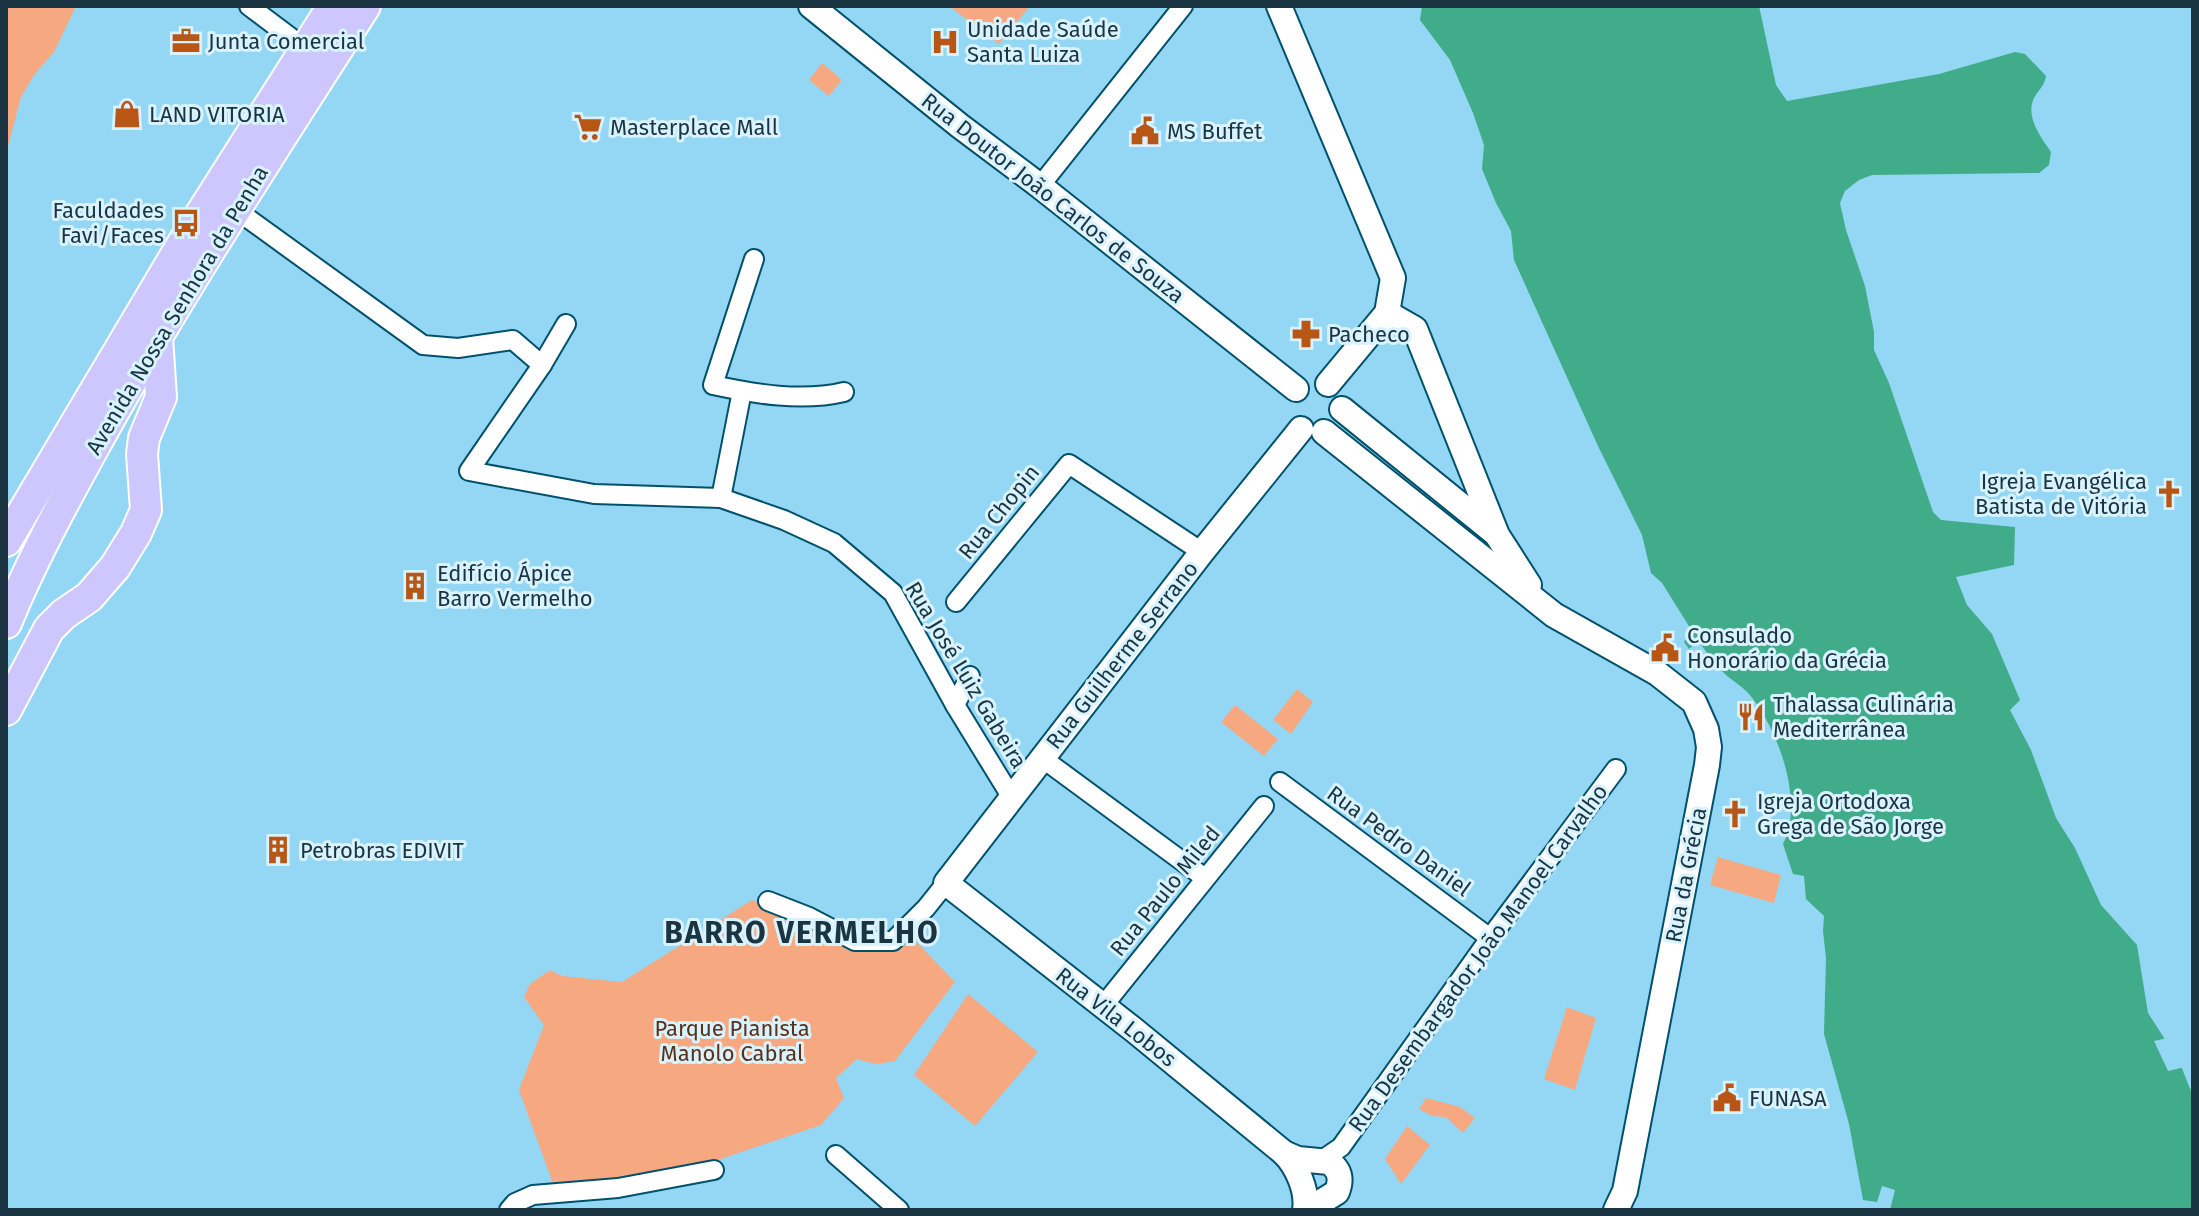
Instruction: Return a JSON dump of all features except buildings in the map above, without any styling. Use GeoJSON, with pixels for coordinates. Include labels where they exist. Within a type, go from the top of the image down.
{"type":"FeatureCollection","features":[{"type":"Feature","properties":{"kind":"main road","name":"Avenida Nossa Senhora da Penha"},"geometry":{"type":"LineString","coordinates":[[6,541],[192,228],[333,6]]}},
{"type":"Feature","properties":{"kind":"main road","name":"Avenida Nossa Senhora da Penha"},"geometry":{"type":"LineString","coordinates":[[6,623],[29,566],[132,379],[235,209],[365,6]]}},
{"type":"Feature","properties":{"kind":"main road"},"geometry":{"type":"LineString","coordinates":[[6,710],[49,629],[89,597],[115,567],[146,510],[142,454],[144,438],[161,397],[157,337]]}},
{"type":"Feature","properties":{"kind":"main road"},"geometry":{"type":"LineString","coordinates":[[101,382],[117,376],[132,379],[155,399],[155,415]]}},
{"type":"Feature","properties":{"kind":"street"},"geometry":{"type":"LineString","coordinates":[[249,6],[306,49]]}},
{"type":"Feature","properties":{"kind":"street","name":"Rua Doutor João Carlos de Souza"},"geometry":{"type":"LineString","coordinates":[[811,6],[1296,389]]}},
{"type":"Feature","properties":{"kind":"street"},"geometry":{"type":"LineString","coordinates":[[1040,186],[1183,6]]}},
{"type":"Feature","properties":{"kind":"street"},"geometry":{"type":"LineString","coordinates":[[1279,6],[1393,278],[1387,313],[1328,384]]}},
{"type":"Feature","properties":{"kind":"street"},"geometry":{"type":"LineString","coordinates":[[235,209],[423,345],[458,348],[513,340],[542,365],[566,324]]}},
{"type":"Feature","properties":{"kind":"street"},"geometry":{"type":"LineString","coordinates":[[754,259],[713,385],[742,391],[822,397],[844,392]]}},
{"type":"Feature","properties":{"kind":"street"},"geometry":{"type":"LineString","coordinates":[[1387,313],[1415,329],[1497,535],[1516,567],[1554,615]]}},
{"type":"Feature","properties":{"kind":"street","name":"Rua José Luiz Gabeira"},"geometry":{"type":"LineString","coordinates":[[542,365],[469,471],[594,494],[721,498],[784,520],[834,543],[893,593],[955,705],[1012,798]]}},
{"type":"Feature","properties":{"kind":"street"},"geometry":{"type":"LineString","coordinates":[[1497,535],[1342,409],[1337,392],[1328,384],[1311,381],[1296,389],[1290,399],[1289,410],[1293,421],[1313,431],[1554,615]]}},
{"type":"Feature","properties":{"kind":"street"},"geometry":{"type":"LineString","coordinates":[[721,498],[742,391]]}},
{"type":"Feature","properties":{"kind":"street"},"geometry":{"type":"LineString","coordinates":[[1313,431],[1338,420],[1342,409]]}},
{"type":"Feature","properties":{"kind":"street","name":"Rua Guilherme Serrano"},"geometry":{"type":"LineString","coordinates":[[946,883],[1202,552],[1313,431]]}},
{"type":"Feature","properties":{"kind":"street","name":"Rua Chopin"},"geometry":{"type":"LineString","coordinates":[[956,602],[1069,464],[1202,552]]}},
{"type":"Feature","properties":{"kind":"street","name":"Rua da Grécia"},"geometry":{"type":"LineString","coordinates":[[1554,615],[1657,673],[1694,702],[1706,729],[1709,747],[1625,1191],[1616,1210]]}},
{"type":"Feature","properties":{"kind":"street"},"geometry":{"type":"LineString","coordinates":[[955,705],[970,676]]}},
{"type":"Feature","properties":{"kind":"street"},"geometry":{"type":"LineString","coordinates":[[1042,758],[1205,878]]}},
{"type":"Feature","properties":{"kind":"street","name":"Rua Desembargador João Manoel Carvalho"},"geometry":{"type":"LineString","coordinates":[[1329,1160],[1616,769]]}},
{"type":"Feature","properties":{"kind":"street","name":"Rua Pedro Daniel"},"geometry":{"type":"LineString","coordinates":[[1280,782],[1490,938]]}},
{"type":"Feature","properties":{"kind":"street","name":"Rua Paulo Miled"},"geometry":{"type":"LineString","coordinates":[[1103,1006],[1264,806]]}},
{"type":"Feature","properties":{"kind":"street"},"geometry":{"type":"LineString","coordinates":[[768,901],[800,913],[855,941],[893,941],[946,883]]}},
{"type":"Feature","properties":{"kind":"street","name":"Rua Vila Lobos"},"geometry":{"type":"LineString","coordinates":[[946,883],[1284,1153],[1294,1163],[1308,1198]]}},
{"type":"Feature","properties":{"kind":"street","name":"Rua Vila Lobos"},"geometry":{"type":"LineString","coordinates":[[1284,1153],[1298,1159],[1329,1160]]}},
{"type":"Feature","properties":{"kind":"street"},"geometry":{"type":"LineString","coordinates":[[836,1155],[899,1210]]}},
{"type":"Feature","properties":{"kind":"street"},"geometry":{"type":"LineString","coordinates":[[1329,1160],[1340,1178],[1337,1192],[1308,1198],[1304,1168],[1329,1160]]}},
{"type":"Feature","properties":{"kind":"street"},"geometry":{"type":"LineString","coordinates":[[509,1210],[515,1203],[533,1195],[618,1188],[714,1170]]}},
{"type":"Feature","properties":{"kind":"green space"},"geometry":{"type":"Polygon","coordinates":[[[6,6],[76,6],[54,52],[34,75],[21,97],[6,154],[6,6]]]}},
{"type":"Feature","properties":{"kind":"green space"},"geometry":{"type":"Polygon","coordinates":[[[949,6],[1030,6],[999,44],[949,6]]]}},
{"type":"Feature","properties":{"kind":"green space"},"geometry":{"type":"Polygon","coordinates":[[[822,63],[842,80],[829,96],[809,80],[822,63]]]}},
{"type":"Feature","properties":{"kind":"green space"},"geometry":{"type":"Polygon","coordinates":[[[1297,689],[1313,702],[1291,734],[1273,720],[1297,689]]]}},
{"type":"Feature","properties":{"kind":"green space"},"geometry":{"type":"Polygon","coordinates":[[[1235,705],[1278,739],[1264,756],[1221,722],[1235,705]]]}},
{"type":"Feature","properties":{"kind":"green space"},"geometry":{"type":"Polygon","coordinates":[[[1718,857],[1781,875],[1774,903],[1710,885],[1718,857]]]}},
{"type":"Feature","properties":{"kind":"green space","name":"Parque Pianista Manolo Cabral"},"geometry":{"type":"Polygon","coordinates":[[[752,900],[874,940],[904,929],[955,982],[895,1061],[876,1064],[857,1059],[836,1078],[844,1098],[821,1125],[712,1162],[556,1192],[519,1090],[544,1025],[524,997],[530,984],[550,970],[562,976],[622,982],[752,900]]]}},
{"type":"Feature","properties":{"kind":"green space"},"geometry":{"type":"Polygon","coordinates":[[[968,994],[1038,1052],[975,1126],[914,1075],[968,994]]]}},
{"type":"Feature","properties":{"kind":"green space"},"geometry":{"type":"Polygon","coordinates":[[[1567,1007],[1596,1018],[1575,1090],[1544,1079],[1567,1007]]]}},
{"type":"Feature","properties":{"kind":"green space"},"geometry":{"type":"Polygon","coordinates":[[[1426,1098],[1460,1107],[1475,1118],[1463,1133],[1446,1117],[1432,1116],[1419,1109],[1426,1098]]]}},
{"type":"Feature","properties":{"kind":"green space"},"geometry":{"type":"Polygon","coordinates":[[[1407,1126],[1430,1145],[1401,1184],[1385,1159],[1407,1126]]]}},
{"type":"Feature","properties":{"kind":"shaded area"},"geometry":{"type":"Polygon","coordinates":[[[1422,6],[1759,6],[1776,85],[1787,101],[1939,74],[2015,52],[2025,54],[2046,76],[2034,98],[2031,112],[2035,126],[2051,152],[2049,165],[2039,173],[1872,175],[1845,191],[1840,203],[1865,286],[1874,332],[1874,350],[1889,383],[1933,512],[1941,520],[2015,527],[2014,565],[1956,577],[1967,605],[1992,634],[2020,700],[2010,710],[2031,750],[2056,818],[2075,848],[2101,905],[2137,945],[2148,1013],[2179,1061],[2193,1096],[2193,1210],[1890,1210],[1895,1190],[1882,1186],[1877,1202],[1863,1200],[1849,1124],[1824,1034],[1824,916],[1806,899],[1804,876],[1793,874],[1783,844],[1789,827],[1790,787],[1778,746],[1770,726],[1749,694],[1722,671],[1698,641],[1689,649],[1684,642],[1692,631],[1662,583],[1651,573],[1642,535],[1514,260],[1511,231],[1482,169],[1484,145],[1473,113],[1450,60],[1420,20],[1422,6]]]}},
{"type":"Feature","properties":{"kind":"pier"},"geometry":{"type":"Polygon","coordinates":[[[2167,1038],[2185,1067],[2168,1071],[2154,1041],[2167,1038]]]}},
{"type":"Feature","properties":{"kind":"place","name":"Junta Comercial"},"geometry":{"type":"Point","coordinates":[186,41]}},
{"type":"Feature","properties":{"kind":"place","name":"Unidade Saúde Santa Luiza"},"geometry":{"type":"Point","coordinates":[945,42]}},
{"type":"Feature","properties":{"kind":"place","name":"LAND VITORIA"},"geometry":{"type":"Point","coordinates":[127,114]}},
{"type":"Feature","properties":{"kind":"place","name":"Masterplace Mall"},"geometry":{"type":"Point","coordinates":[588,127]}},
{"type":"Feature","properties":{"kind":"place","name":"MS Buffet"},"geometry":{"type":"Point","coordinates":[1145,131]}},
{"type":"Feature","properties":{"kind":"place","name":"Faculdades Favi/Faces"},"geometry":{"type":"Point","coordinates":[186,223]}},
{"type":"Feature","properties":{"kind":"place","name":"Pacheco"},"geometry":{"type":"Point","coordinates":[1306,334]}},
{"type":"Feature","properties":{"kind":"place","name":"Igreja Evangélica Batista de Vitória"},"geometry":{"type":"Point","coordinates":[2169,494]}},
{"type":"Feature","properties":{"kind":"place","name":"Edifício Ápice Barro Vermelho"},"geometry":{"type":"Point","coordinates":[415,586]}},
{"type":"Feature","properties":{"kind":"place","name":"Consulado Honorário da Grécia"},"geometry":{"type":"Point","coordinates":[1665,648]}},
{"type":"Feature","properties":{"kind":"place","name":"Thalassa Culinária Mediterrânea"},"geometry":{"type":"Point","coordinates":[1751,717]}},
{"type":"Feature","properties":{"kind":"place","name":"Igreja Ortodoxa Grega de São Jorge"},"geometry":{"type":"Point","coordinates":[1735,814]}},
{"type":"Feature","properties":{"kind":"place","name":"Petrobras EDIVIT"},"geometry":{"type":"Point","coordinates":[278,850]}},
{"type":"Feature","properties":{"kind":"place","name":"FUNASA"},"geometry":{"type":"Point","coordinates":[1727,1098]}},
{"type":"Feature","properties":{"kind":"district","name":"BARRO VERMELHO"},"geometry":{"type":"Point","coordinates":[802,933]}}]}
